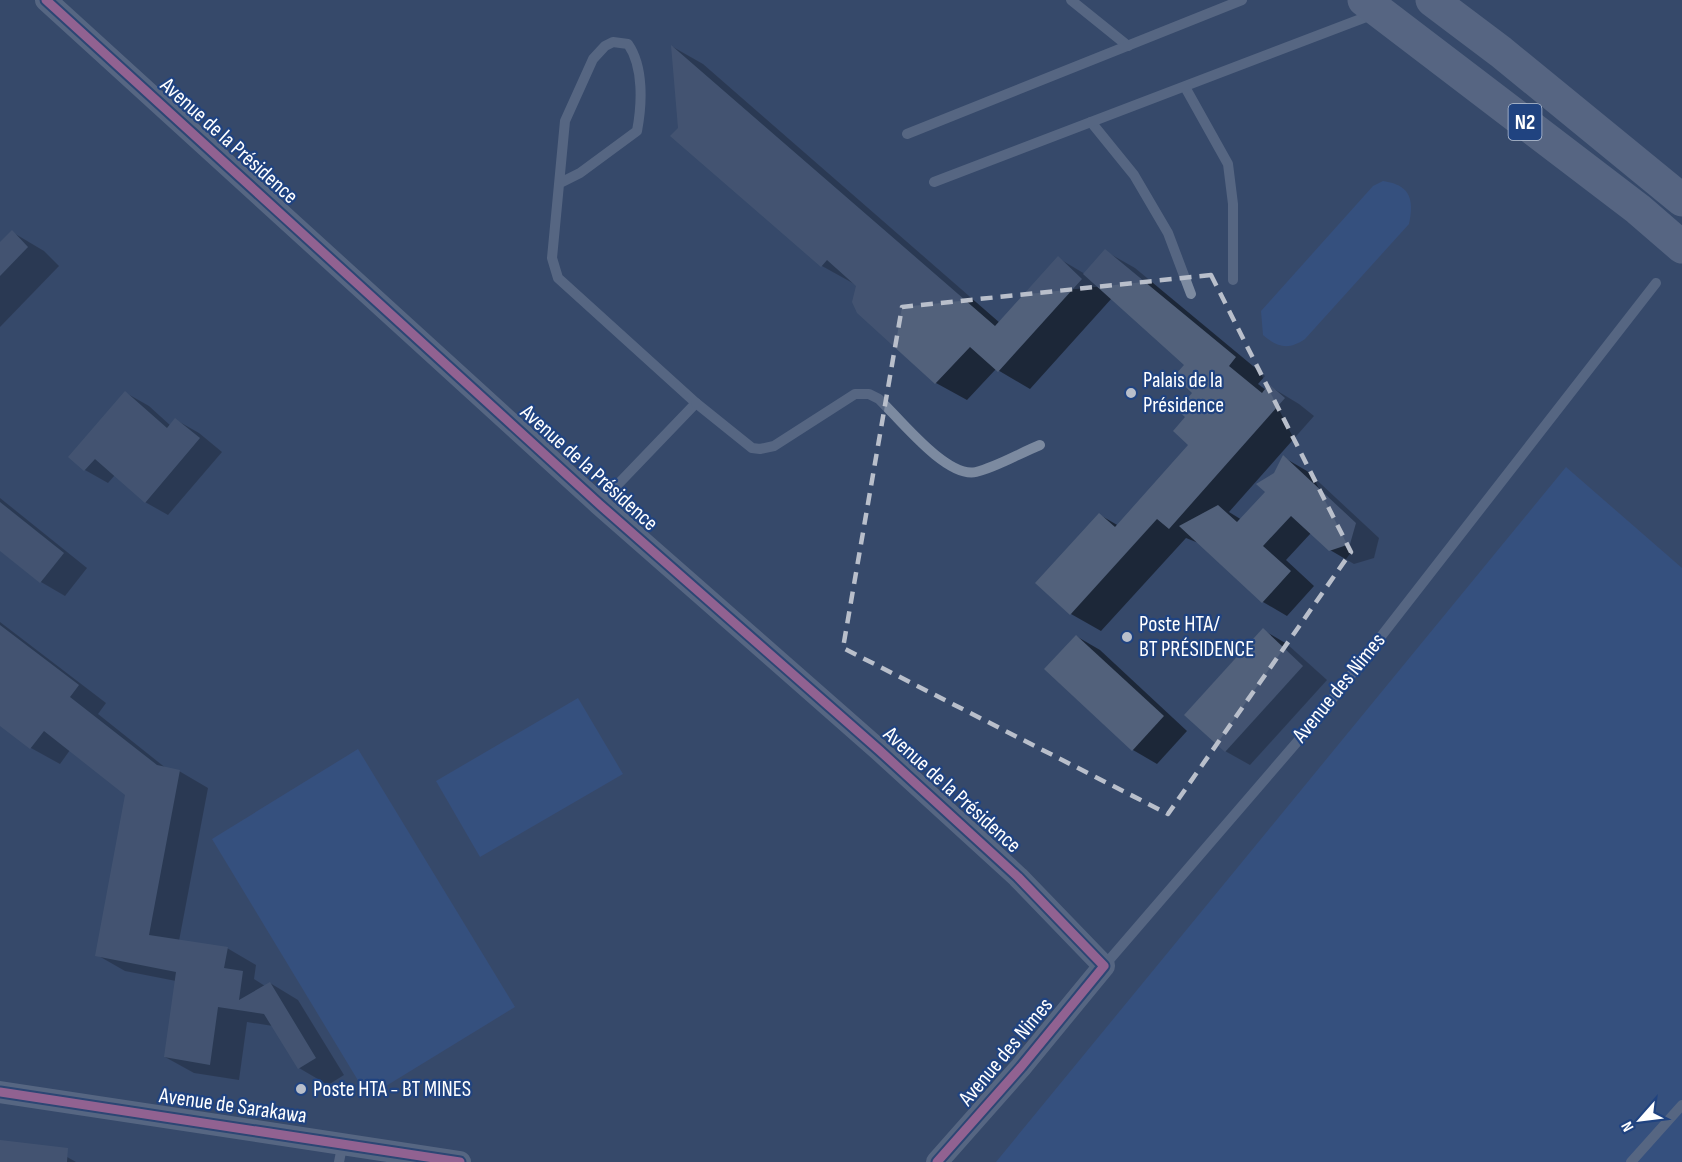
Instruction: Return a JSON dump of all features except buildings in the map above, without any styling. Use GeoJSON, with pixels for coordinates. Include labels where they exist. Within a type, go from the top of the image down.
{"type":"FeatureCollection","features":[{"type":"Feature","properties":{"kind":"highway","name":"N2"},"geometry":{"type":"LineString","coordinates":[[1432,0],[1501,52],[1682,200]]}},
{"type":"Feature","properties":{"kind":"highway","name":"N2"},"geometry":{"type":"LineString","coordinates":[[1372,6],[1629,202],[1682,246]]}},
{"type":"Feature","properties":{"kind":"street","name":"Avenue de la Présidence"},"geometry":{"type":"LineString","coordinates":[[45,0],[599,504],[879,750],[1018,877],[1104,966]]}},
{"type":"Feature","properties":{"kind":"street","name":"Avenue des Nimes"},"geometry":{"type":"LineString","coordinates":[[937,1162],[1022,1067],[1104,966]]}},
{"type":"Feature","properties":{"kind":"street","name":"Avenue de Sarakawa"},"geometry":{"type":"LineString","coordinates":[[0,1092],[341,1152],[460,1162]]}},
{"type":"Feature","properties":{"kind":"lane"},"geometry":{"type":"LineString","coordinates":[[1071,0],[1128,46]]}},
{"type":"Feature","properties":{"kind":"lane"},"geometry":{"type":"LineString","coordinates":[[906,134],[1242,0]]}},
{"type":"Feature","properties":{"kind":"lane"},"geometry":{"type":"LineString","coordinates":[[934,182],[1185,87],[1372,6]]}},
{"type":"Feature","properties":{"kind":"lane"},"geometry":{"type":"LineString","coordinates":[[561,183],[580,173],[637,131],[641,110],[636,56],[628,44],[613,42],[593,59],[565,121],[561,183],[552,258],[558,278],[696,402],[752,448],[774,446],[855,394],[869,394],[879,399],[941,461],[958,471],[974,473],[1040,445]]}},
{"type":"Feature","properties":{"kind":"lane"},"geometry":{"type":"LineString","coordinates":[[1185,87],[1228,164],[1233,204],[1233,280]]}},
{"type":"Feature","properties":{"kind":"lane"},"geometry":{"type":"LineString","coordinates":[[1091,122],[1134,175],[1146,194],[1168,233],[1191,294]]}},
{"type":"Feature","properties":{"kind":"lane","name":"Avenue des Nimes"},"geometry":{"type":"LineString","coordinates":[[1104,966],[1316,720],[1656,283]]}},
{"type":"Feature","properties":{"kind":"lane"},"geometry":{"type":"LineString","coordinates":[[599,504],[696,402]]}},
{"type":"Feature","properties":{"kind":"lane"},"geometry":{"type":"LineString","coordinates":[[1631,1162],[1682,1105]]}},
{"type":"Feature","properties":{"kind":"highlighted area"},"geometry":{"type":"Polygon","coordinates":[[[1211,275],[1351,552],[1168,814],[843,648],[902,307],[1211,275]]]}},
{"type":"Feature","properties":{"kind":"shaded area"},"geometry":{"type":"Polygon","coordinates":[[[1383,181],[1400,186],[1405,190],[1411,208],[1409,224],[1305,339],[1294,345],[1284,346],[1268,339],[1263,335],[1261,311],[1373,186],[1383,181]]]}},
{"type":"Feature","properties":{"kind":"shaded area"},"geometry":{"type":"Polygon","coordinates":[[[1566,467],[1682,568],[1682,1162],[996,1162],[1566,467]]]}},
{"type":"Feature","properties":{"kind":"shaded area"},"geometry":{"type":"Polygon","coordinates":[[[578,698],[623,774],[480,857],[436,781],[578,698]]]}},
{"type":"Feature","properties":{"kind":"shaded area"},"geometry":{"type":"Polygon","coordinates":[[[358,749],[515,1007],[368,1097],[212,839],[358,749]]]}},
{"type":"Feature","properties":{"kind":"cycle path"},"geometry":{"type":"LineString","coordinates":[[46,0],[599,504],[879,750],[1018,877],[1104,966],[1021,1067],[937,1162]]}},
{"type":"Feature","properties":{"kind":"cycle path"},"geometry":{"type":"LineString","coordinates":[[0,1092],[460,1162]]}},
{"type":"Feature","properties":{"kind":"place","name":"Palais de la Présidence"},"geometry":{"type":"Point","coordinates":[1131,393]}},
{"type":"Feature","properties":{"kind":"place","name":"Poste HTA/ BT PRÉSIDENCE"},"geometry":{"type":"Point","coordinates":[1127,637]}},
{"type":"Feature","properties":{"kind":"place","name":"Poste HTA - BT MINES"},"geometry":{"type":"Point","coordinates":[301,1089]}}]}
